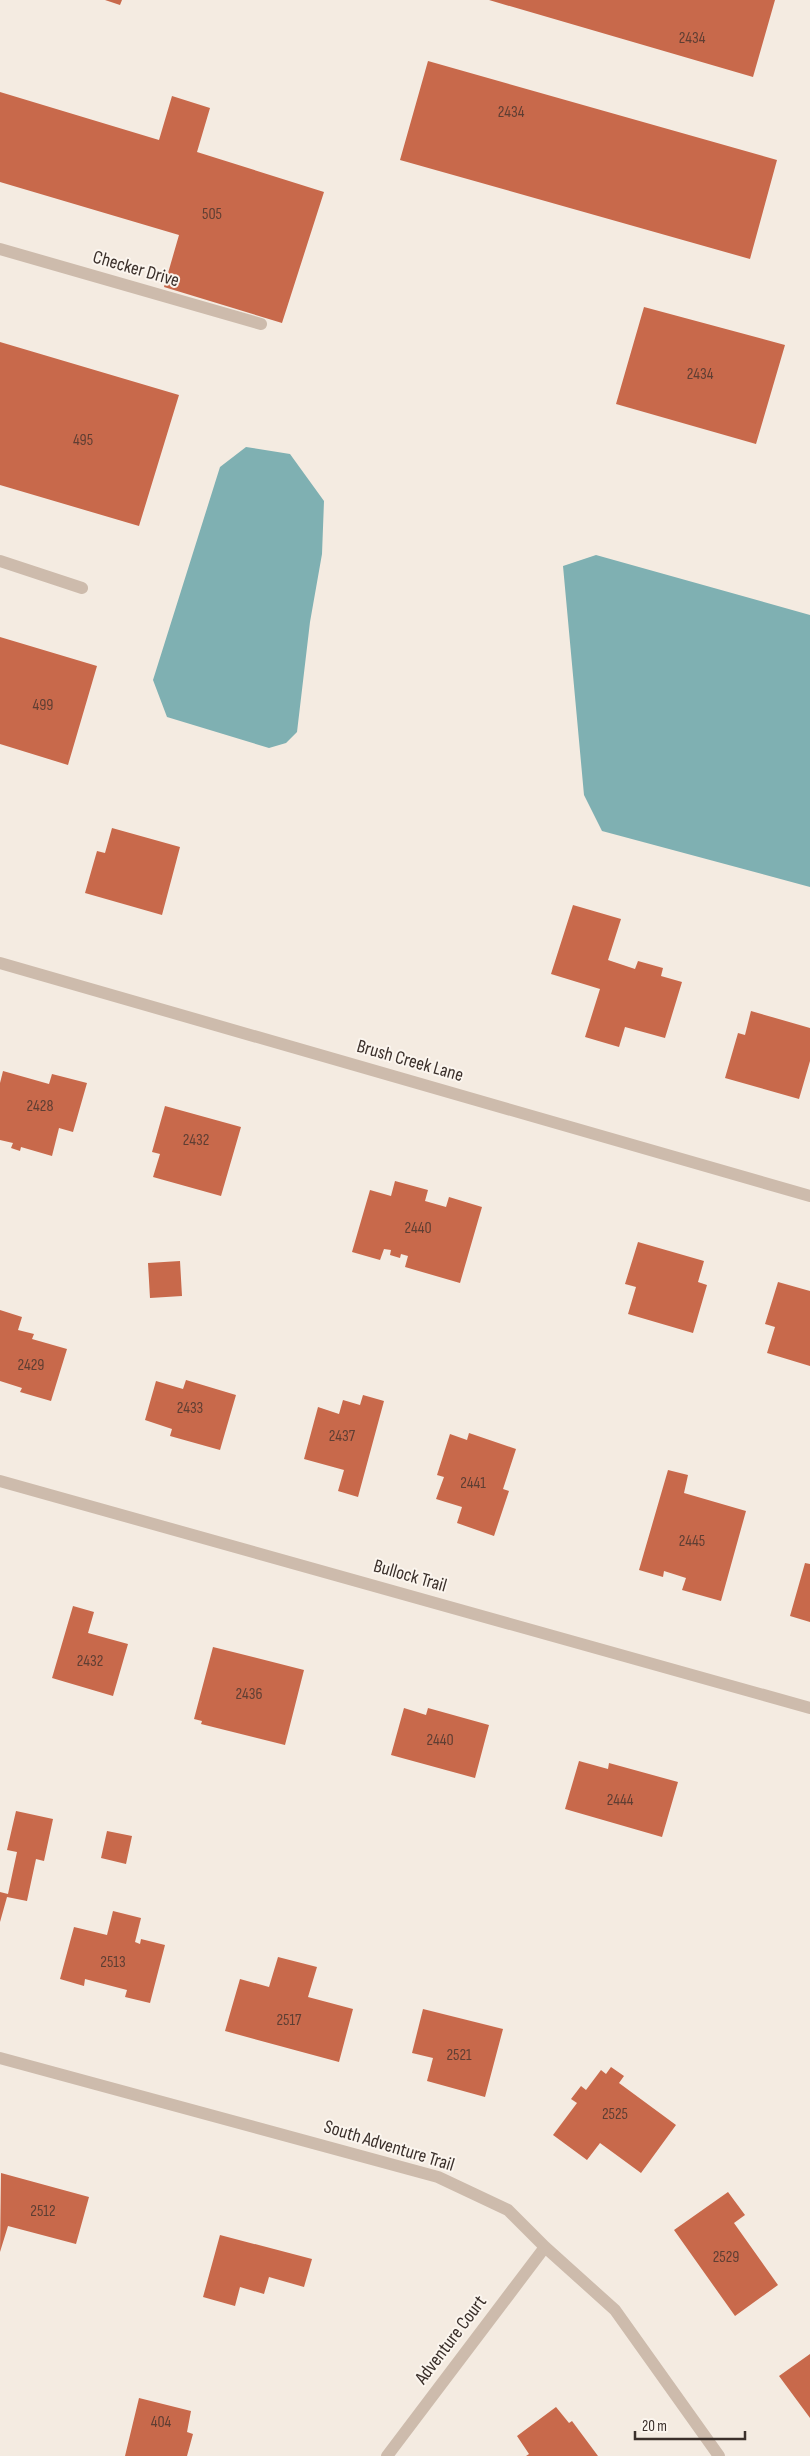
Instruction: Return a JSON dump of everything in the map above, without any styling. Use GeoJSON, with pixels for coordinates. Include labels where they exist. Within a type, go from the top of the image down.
{"type":"FeatureCollection","features":[{"type":"Feature","properties":{"kind":"street","name":"Checker Drive"},"geometry":{"type":"LineString","coordinates":[[0,249],[261,324]]}},
{"type":"Feature","properties":{"kind":"street"},"geometry":{"type":"LineString","coordinates":[[0,561],[82,588]]}},
{"type":"Feature","properties":{"kind":"street","name":"Brush Creek Lane"},"geometry":{"type":"LineString","coordinates":[[0,963],[810,1196]]}},
{"type":"Feature","properties":{"kind":"street","name":"Bullock Trail"},"geometry":{"type":"LineString","coordinates":[[0,1481],[810,1708]]}},
{"type":"Feature","properties":{"kind":"street","name":"South Adventure Trail"},"geometry":{"type":"LineString","coordinates":[[0,2058],[438,2177],[508,2210],[545,2247],[614,2310],[719,2456]]}},
{"type":"Feature","properties":{"kind":"street","name":"Adventure Court"},"geometry":{"type":"LineString","coordinates":[[388,2456],[545,2247]]}},
{"type":"Feature","properties":{"kind":"water"},"geometry":{"type":"Polygon","coordinates":[[[246,447],[290,454],[324,501],[322,554],[310,622],[297,732],[286,743],[269,748],[167,717],[153,680],[220,467],[246,447]]]}},
{"type":"Feature","properties":{"kind":"water"},"geometry":{"type":"Polygon","coordinates":[[[596,555],[810,615],[810,887],[602,831],[584,795],[563,566],[596,555]]]}},
{"type":"Feature","properties":{"kind":"building"},"geometry":{"type":"Polygon","coordinates":[[[105,0],[122,0],[120,5],[105,0]]]}},
{"type":"Feature","properties":{"kind":"building"},"geometry":{"type":"Polygon","coordinates":[[[489,0],[775,0],[753,77],[489,0]]]}},
{"type":"Feature","properties":{"kind":"building"},"geometry":{"type":"Polygon","coordinates":[[[428,61],[777,160],[750,259],[400,160],[428,61]]]}},
{"type":"Feature","properties":{"kind":"building"},"geometry":{"type":"Polygon","coordinates":[[[0,92],[159,140],[172,96],[210,108],[197,152],[324,192],[282,323],[164,287],[179,235],[0,182],[0,92]]]}},
{"type":"Feature","properties":{"kind":"building"},"geometry":{"type":"Polygon","coordinates":[[[644,307],[785,345],[756,444],[616,404],[644,307]]]}},
{"type":"Feature","properties":{"kind":"building"},"geometry":{"type":"Polygon","coordinates":[[[0,342],[179,395],[139,526],[0,485],[0,342]]]}},
{"type":"Feature","properties":{"kind":"building"},"geometry":{"type":"Polygon","coordinates":[[[0,637],[97,666],[68,765],[0,744],[0,637]]]}},
{"type":"Feature","properties":{"kind":"building"},"geometry":{"type":"Polygon","coordinates":[[[112,828],[180,847],[162,915],[85,893],[97,851],[105,853],[112,828]]]}},
{"type":"Feature","properties":{"kind":"building"},"geometry":{"type":"Polygon","coordinates":[[[573,905],[621,919],[608,960],[635,969],[638,961],[663,968],[661,976],[682,982],[665,1038],[625,1027],[619,1047],[585,1037],[600,989],[551,974],[573,905]]]}},
{"type":"Feature","properties":{"kind":"building"},"geometry":{"type":"Polygon","coordinates":[[[751,1011],[810,1028],[810,1061],[799,1099],[725,1078],[738,1033],[745,1035],[751,1011]]]}},
{"type":"Feature","properties":{"kind":"building"},"geometry":{"type":"Polygon","coordinates":[[[3,1071],[49,1084],[52,1074],[87,1083],[73,1132],[59,1128],[52,1156],[21,1147],[20,1151],[11,1148],[13,1143],[0,1140],[0,1083],[3,1071]]]}},
{"type":"Feature","properties":{"kind":"building"},"geometry":{"type":"Polygon","coordinates":[[[165,1106],[241,1127],[221,1196],[153,1177],[160,1154],[152,1152],[165,1106]]]}},
{"type":"Feature","properties":{"kind":"building"},"geometry":{"type":"Polygon","coordinates":[[[395,1181],[428,1190],[425,1201],[446,1207],[449,1197],[482,1207],[460,1283],[405,1267],[408,1256],[401,1254],[400,1258],[390,1255],[391,1250],[384,1249],[380,1260],[352,1252],[370,1190],[391,1196],[395,1181]]]}},
{"type":"Feature","properties":{"kind":"building"},"geometry":{"type":"Polygon","coordinates":[[[638,1242],[704,1261],[698,1282],[707,1285],[693,1333],[628,1314],[636,1287],[625,1284],[638,1242]]]}},
{"type":"Feature","properties":{"kind":"building"},"geometry":{"type":"Polygon","coordinates":[[[180,1261],[182,1296],[150,1298],[148,1263],[180,1261]]]}},
{"type":"Feature","properties":{"kind":"building"},"geometry":{"type":"Polygon","coordinates":[[[778,1282],[810,1291],[810,1366],[767,1353],[775,1327],[765,1324],[778,1282]]]}},
{"type":"Feature","properties":{"kind":"building"},"geometry":{"type":"Polygon","coordinates":[[[0,1310],[22,1317],[18,1330],[34,1334],[32,1339],[67,1349],[51,1401],[20,1392],[22,1388],[0,1381],[0,1310]]]}},
{"type":"Feature","properties":{"kind":"building"},"geometry":{"type":"Polygon","coordinates":[[[186,1380],[236,1395],[220,1450],[170,1436],[172,1429],[145,1420],[156,1381],[183,1389],[186,1380]]]}},
{"type":"Feature","properties":{"kind":"building"},"geometry":{"type":"Polygon","coordinates":[[[363,1395],[384,1401],[358,1497],[338,1491],[344,1470],[304,1459],[318,1407],[339,1414],[343,1400],[360,1405],[363,1395]]]}},
{"type":"Feature","properties":{"kind":"building"},"geometry":{"type":"Polygon","coordinates":[[[469,1433],[516,1449],[503,1489],[509,1491],[494,1536],[457,1523],[462,1507],[436,1499],[444,1477],[437,1475],[450,1434],[467,1440],[469,1433]]]}},
{"type":"Feature","properties":{"kind":"building"},"geometry":{"type":"Polygon","coordinates":[[[668,1470],[688,1475],[684,1493],[746,1511],[721,1601],[682,1590],[686,1578],[664,1571],[663,1577],[639,1570],[668,1470]]]}},
{"type":"Feature","properties":{"kind":"building"},"geometry":{"type":"Polygon","coordinates":[[[805,1563],[810,1564],[810,1622],[790,1616],[805,1563]]]}},
{"type":"Feature","properties":{"kind":"building"},"geometry":{"type":"Polygon","coordinates":[[[73,1606],[94,1612],[88,1633],[128,1644],[113,1696],[52,1678],[73,1606]]]}},
{"type":"Feature","properties":{"kind":"building"},"geometry":{"type":"Polygon","coordinates":[[[213,1647],[304,1670],[285,1745],[201,1724],[202,1721],[194,1719],[213,1647]]]}},
{"type":"Feature","properties":{"kind":"building"},"geometry":{"type":"Polygon","coordinates":[[[404,1708],[426,1715],[428,1708],[489,1725],[475,1778],[391,1755],[404,1708]]]}},
{"type":"Feature","properties":{"kind":"building"},"geometry":{"type":"Polygon","coordinates":[[[579,1761],[608,1769],[609,1763],[678,1782],[662,1837],[565,1809],[579,1761]]]}},
{"type":"Feature","properties":{"kind":"building"},"geometry":{"type":"Polygon","coordinates":[[[16,1811],[53,1819],[44,1861],[36,1859],[27,1901],[7,1897],[0,1922],[0,1892],[8,1894],[17,1852],[7,1850],[16,1811]]]}},
{"type":"Feature","properties":{"kind":"building"},"geometry":{"type":"Polygon","coordinates":[[[107,1831],[132,1836],[126,1864],[101,1858],[107,1831]]]}},
{"type":"Feature","properties":{"kind":"building"},"geometry":{"type":"Polygon","coordinates":[[[113,1911],[141,1918],[135,1942],[140,1944],[141,1939],[165,1945],[150,2003],[125,1997],[127,1990],[85,1979],[84,1986],[60,1979],[74,1927],[107,1935],[113,1911]]]}},
{"type":"Feature","properties":{"kind":"building"},"geometry":{"type":"Polygon","coordinates":[[[278,1957],[317,1967],[308,1997],[353,2009],[339,2062],[225,2031],[240,1979],[269,1987],[278,1957]]]}},
{"type":"Feature","properties":{"kind":"building"},"geometry":{"type":"Polygon","coordinates":[[[423,2009],[503,2029],[485,2097],[427,2081],[433,2058],[412,2053],[423,2009]]]}},
{"type":"Feature","properties":{"kind":"building"},"geometry":{"type":"Polygon","coordinates":[[[611,2067],[624,2076],[619,2083],[676,2125],[641,2173],[600,2143],[587,2160],[553,2135],[577,2103],[571,2099],[581,2086],[586,2090],[601,2070],[606,2074],[611,2067]]]}},
{"type":"Feature","properties":{"kind":"building"},"geometry":{"type":"Polygon","coordinates":[[[1,2173],[89,2197],[76,2244],[8,2226],[0,2252],[1,2173]]]}},
{"type":"Feature","properties":{"kind":"building"},"geometry":{"type":"Polygon","coordinates":[[[728,2192],[745,2215],[734,2223],[778,2285],[735,2316],[674,2230],[728,2192]]]}},
{"type":"Feature","properties":{"kind":"building"},"geometry":{"type":"Polygon","coordinates":[[[220,2235],[312,2259],[304,2287],[269,2277],[264,2294],[240,2287],[235,2306],[203,2297],[220,2235]]]}},
{"type":"Feature","properties":{"kind":"building"},"geometry":{"type":"Polygon","coordinates":[[[810,2354],[810,2418],[779,2376],[810,2354]]]}},
{"type":"Feature","properties":{"kind":"building"},"geometry":{"type":"Polygon","coordinates":[[[139,2398],[191,2411],[187,2432],[193,2434],[187,2456],[125,2456],[139,2398]]]}},
{"type":"Feature","properties":{"kind":"building"},"geometry":{"type":"Polygon","coordinates":[[[556,2407],[569,2423],[572,2421],[598,2456],[526,2456],[529,2454],[517,2436],[556,2407]]]}}]}
